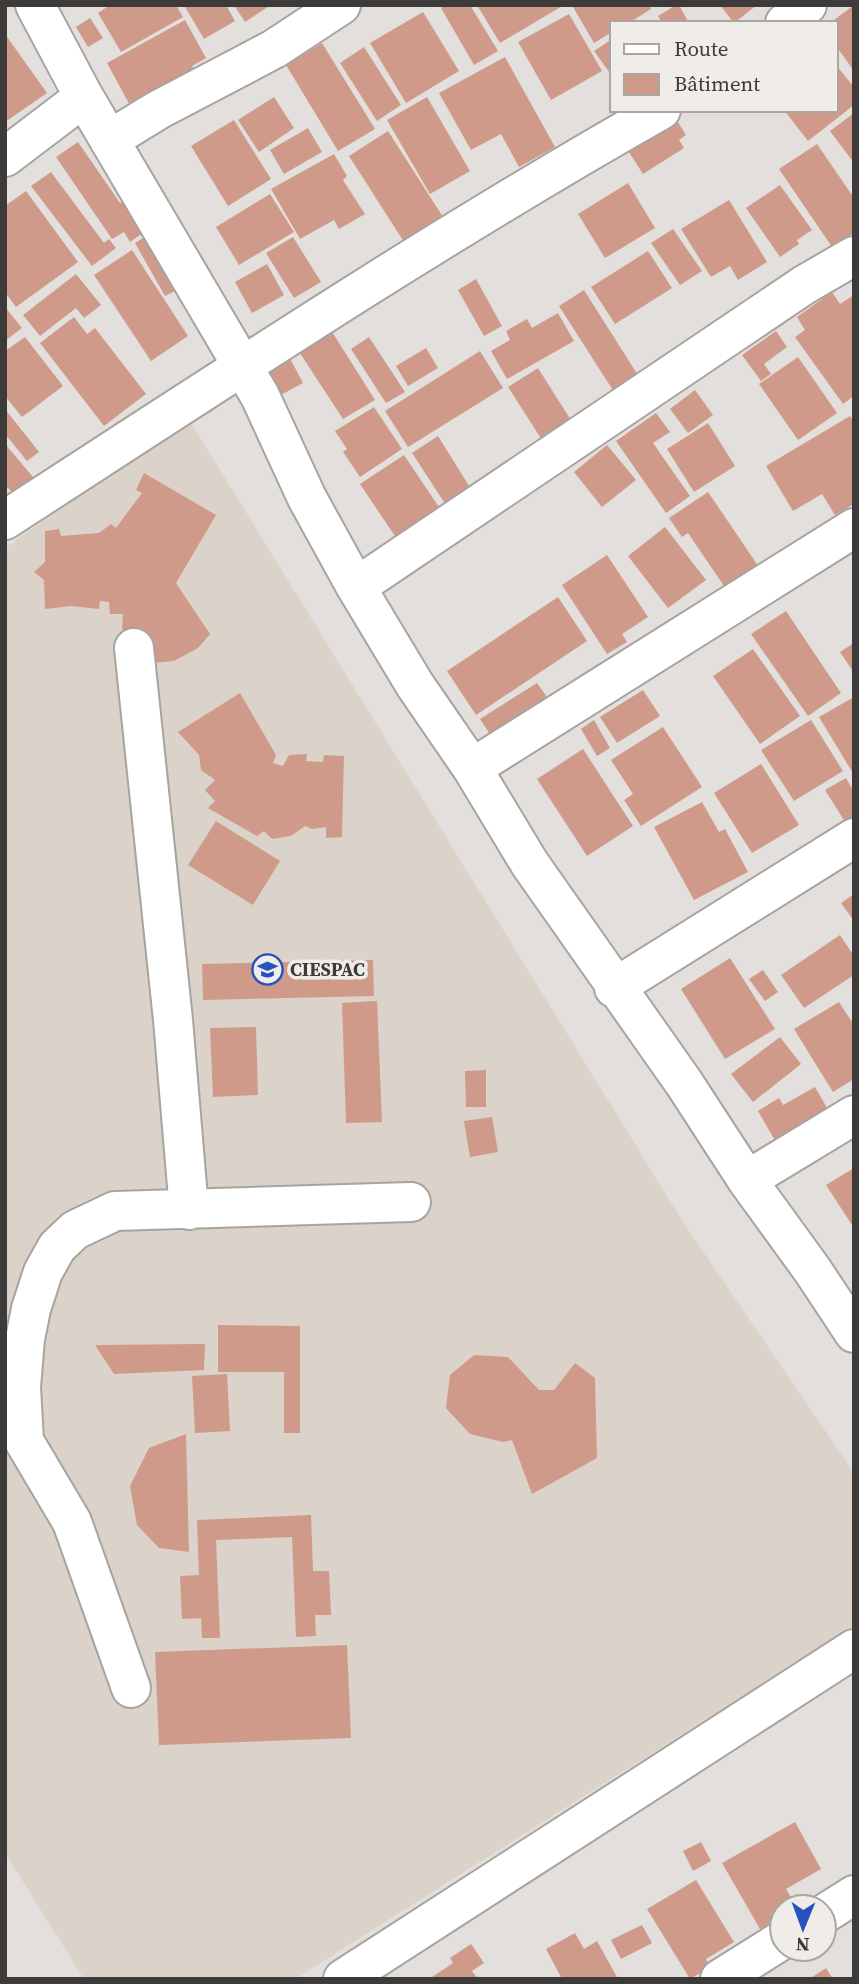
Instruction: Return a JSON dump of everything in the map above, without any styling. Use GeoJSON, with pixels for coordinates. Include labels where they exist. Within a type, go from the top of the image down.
{"type":"FeatureCollection","features":[{"type":"Feature","properties":{"kind":"street"},"geometry":{"type":"LineString","coordinates":[[35,5],[84,97],[260,396],[307,498],[415,685],[472,768],[530,864],[614,988],[684,1083],[747,1180],[854,1333]]}},
{"type":"Feature","properties":{"kind":"street"},"geometry":{"type":"LineString","coordinates":[[109,140],[158,110],[274,49],[341,5]]}},
{"type":"Feature","properties":{"kind":"street"},"geometry":{"type":"LineString","coordinates":[[787,21],[807,5]]}},
{"type":"Feature","properties":{"kind":"street"},"geometry":{"type":"LineString","coordinates":[[5,156],[84,97]]}},
{"type":"Feature","properties":{"kind":"street"},"geometry":{"type":"LineString","coordinates":[[5,520],[556,169],[657,112]]}},
{"type":"Feature","properties":{"kind":"street"},"geometry":{"type":"LineString","coordinates":[[356,587],[804,285],[854,256]]}},
{"type":"Feature","properties":{"kind":"street"},"geometry":{"type":"LineString","coordinates":[[472,768],[854,528]]}},
{"type":"Feature","properties":{"kind":"street"},"geometry":{"type":"LineString","coordinates":[[134,648],[173,1020],[189,1210]]}},
{"type":"Feature","properties":{"kind":"street"},"geometry":{"type":"LineString","coordinates":[[614,988],[854,838]]}},
{"type":"Feature","properties":{"kind":"street"},"geometry":{"type":"LineString","coordinates":[[747,1180],[854,1115]]}},
{"type":"Feature","properties":{"kind":"street"},"geometry":{"type":"LineString","coordinates":[[131,1688],[72,1522],[24,1441],[13,1387],[31,1309],[43,1272],[57,1247],[75,1230],[115,1211],[411,1202]]}},
{"type":"Feature","properties":{"kind":"street"},"geometry":{"type":"LineString","coordinates":[[343,1979],[854,1650]]}},
{"type":"Feature","properties":{"kind":"street"},"geometry":{"type":"LineString","coordinates":[[838,1905],[854,1895]]}},
{"type":"Feature","properties":{"kind":"street"},"geometry":{"type":"LineString","coordinates":[[720,1979],[768,1949]]}},
{"type":"Feature","properties":{"kind":"shaded area","name":"CIESPAC"},"geometry":{"type":"Polygon","coordinates":[[[188,418],[683,1222],[854,1473],[854,1625],[295,1979],[84,1979],[5,1853],[5,548],[188,418]]]}},
{"type":"Feature","properties":{"kind":"building"},"geometry":{"type":"Polygon","coordinates":[[[110,5],[176,5],[183,17],[121,52],[98,13],[110,5]]]}},
{"type":"Feature","properties":{"kind":"building"},"geometry":{"type":"Polygon","coordinates":[[[184,5],[226,5],[235,21],[204,39],[184,5]]]}},
{"type":"Feature","properties":{"kind":"building"},"geometry":{"type":"Polygon","coordinates":[[[234,5],[271,5],[245,22],[234,5]]]}},
{"type":"Feature","properties":{"kind":"building"},"geometry":{"type":"Polygon","coordinates":[[[446,5],[470,5],[498,51],[474,65],[441,8],[446,5]]]}},
{"type":"Feature","properties":{"kind":"building"},"geometry":{"type":"Polygon","coordinates":[[[477,5],[564,5],[500,43],[477,5]]]}},
{"type":"Feature","properties":{"kind":"building"},"geometry":{"type":"Polygon","coordinates":[[[649,5],[651,9],[632,21],[610,21],[610,33],[594,43],[573,7],[649,5]]]}},
{"type":"Feature","properties":{"kind":"building"},"geometry":{"type":"Polygon","coordinates":[[[679,5],[688,21],[661,21],[658,16],[679,5]]]}},
{"type":"Feature","properties":{"kind":"building"},"geometry":{"type":"Polygon","coordinates":[[[720,5],[757,5],[737,21],[732,21],[720,5]]]}},
{"type":"Feature","properties":{"kind":"building"},"geometry":{"type":"Polygon","coordinates":[[[854,5],[854,71],[838,49],[838,21],[833,21],[854,5]]]}},
{"type":"Feature","properties":{"kind":"building"},"geometry":{"type":"Polygon","coordinates":[[[423,12],[459,71],[406,103],[370,43],[423,12]]]}},
{"type":"Feature","properties":{"kind":"building"},"geometry":{"type":"Polygon","coordinates":[[[569,14],[602,71],[551,100],[518,42],[569,14]]]}},
{"type":"Feature","properties":{"kind":"building"},"geometry":{"type":"Polygon","coordinates":[[[90,18],[103,38],[88,47],[76,27],[90,18]]]}},
{"type":"Feature","properties":{"kind":"building"},"geometry":{"type":"Polygon","coordinates":[[[185,20],[206,58],[192,66],[197,74],[132,109],[107,63],[185,20]]]}},
{"type":"Feature","properties":{"kind":"building"},"geometry":{"type":"Polygon","coordinates":[[[5,34],[47,93],[5,122],[5,34]]]}},
{"type":"Feature","properties":{"kind":"building"},"geometry":{"type":"Polygon","coordinates":[[[610,40],[610,73],[594,51],[610,40]]]}},
{"type":"Feature","properties":{"kind":"building"},"geometry":{"type":"Polygon","coordinates":[[[322,43],[375,129],[338,151],[286,65],[322,43]]]}},
{"type":"Feature","properties":{"kind":"building"},"geometry":{"type":"Polygon","coordinates":[[[364,47],[401,105],[377,121],[340,63],[364,47]]]}},
{"type":"Feature","properties":{"kind":"building"},"geometry":{"type":"Polygon","coordinates":[[[505,57],[555,147],[519,167],[501,134],[471,150],[439,93],[505,57]]]}},
{"type":"Feature","properties":{"kind":"building"},"geometry":{"type":"Polygon","coordinates":[[[838,67],[854,87],[854,105],[808,141],[786,112],[838,112],[838,67]]]}},
{"type":"Feature","properties":{"kind":"building"},"geometry":{"type":"Polygon","coordinates":[[[274,97],[294,128],[259,152],[238,120],[274,97]]]}},
{"type":"Feature","properties":{"kind":"building"},"geometry":{"type":"Polygon","coordinates":[[[427,97],[470,171],[430,194],[387,120],[427,97]]]}},
{"type":"Feature","properties":{"kind":"building"},"geometry":{"type":"Polygon","coordinates":[[[854,113],[854,163],[830,131],[854,113]]]}},
{"type":"Feature","properties":{"kind":"building"},"geometry":{"type":"Polygon","coordinates":[[[676,119],[686,135],[679,140],[684,148],[643,174],[627,149],[676,119]]]}},
{"type":"Feature","properties":{"kind":"building"},"geometry":{"type":"Polygon","coordinates":[[[234,120],[271,179],[228,206],[191,146],[234,120]]]}},
{"type":"Feature","properties":{"kind":"building"},"geometry":{"type":"Polygon","coordinates":[[[308,128],[322,152],[284,174],[270,150],[308,128]]]}},
{"type":"Feature","properties":{"kind":"building"},"geometry":{"type":"Polygon","coordinates":[[[388,131],[443,217],[404,242],[349,156],[388,131]]]}},
{"type":"Feature","properties":{"kind":"building"},"geometry":{"type":"Polygon","coordinates":[[[78,142],[120,203],[133,194],[154,225],[130,242],[124,232],[112,239],[56,157],[78,142]]]}},
{"type":"Feature","properties":{"kind":"building"},"geometry":{"type":"Polygon","coordinates":[[[817,144],[854,198],[854,233],[832,247],[779,169],[817,144]]]}},
{"type":"Feature","properties":{"kind":"building"},"geometry":{"type":"Polygon","coordinates":[[[334,154],[347,176],[343,180],[365,214],[339,229],[334,220],[300,239],[271,189],[334,154]]]}},
{"type":"Feature","properties":{"kind":"building"},"geometry":{"type":"Polygon","coordinates":[[[51,172],[104,243],[109,239],[116,248],[92,266],[31,186],[51,172]]]}},
{"type":"Feature","properties":{"kind":"building"},"geometry":{"type":"Polygon","coordinates":[[[628,183],[655,228],[605,258],[578,214],[628,183]]]}},
{"type":"Feature","properties":{"kind":"building"},"geometry":{"type":"Polygon","coordinates":[[[780,185],[812,230],[797,240],[799,244],[780,257],[746,208],[780,185]]]}},
{"type":"Feature","properties":{"kind":"building"},"geometry":{"type":"Polygon","coordinates":[[[26,191],[78,262],[16,307],[5,292],[5,206],[26,191]]]}},
{"type":"Feature","properties":{"kind":"building"},"geometry":{"type":"Polygon","coordinates":[[[270,194],[294,232],[239,265],[216,227],[270,194]]]}},
{"type":"Feature","properties":{"kind":"building"},"geometry":{"type":"Polygon","coordinates":[[[729,200],[767,262],[738,280],[730,266],[711,277],[681,229],[729,200]]]}},
{"type":"Feature","properties":{"kind":"building"},"geometry":{"type":"Polygon","coordinates":[[[673,229],[702,271],[680,285],[651,243],[673,229]]]}},
{"type":"Feature","properties":{"kind":"building"},"geometry":{"type":"Polygon","coordinates":[[[156,230],[187,285],[165,296],[135,243],[156,230]]]}},
{"type":"Feature","properties":{"kind":"building"},"geometry":{"type":"Polygon","coordinates":[[[293,237],[321,282],[294,298],[266,253],[293,237]]]}},
{"type":"Feature","properties":{"kind":"building"},"geometry":{"type":"Polygon","coordinates":[[[132,250],[188,336],[151,361],[94,275],[132,250]]]}},
{"type":"Feature","properties":{"kind":"building"},"geometry":{"type":"Polygon","coordinates":[[[648,251],[672,288],[615,324],[591,287],[648,251]]]}},
{"type":"Feature","properties":{"kind":"building"},"geometry":{"type":"Polygon","coordinates":[[[267,264],[284,295],[252,313],[235,282],[267,264]]]}},
{"type":"Feature","properties":{"kind":"building"},"geometry":{"type":"Polygon","coordinates":[[[76,274],[101,305],[84,318],[76,308],[40,336],[23,315],[76,274]]]}},
{"type":"Feature","properties":{"kind":"building"},"geometry":{"type":"Polygon","coordinates":[[[476,279],[502,326],[484,336],[458,290],[476,279]]]}},
{"type":"Feature","properties":{"kind":"building"},"geometry":{"type":"Polygon","coordinates":[[[584,290],[641,380],[616,395],[559,306],[584,290]]]}},
{"type":"Feature","properties":{"kind":"building"},"geometry":{"type":"Polygon","coordinates":[[[832,292],[840,304],[854,295],[854,396],[843,404],[795,337],[805,330],[797,317],[832,292]]]}},
{"type":"Feature","properties":{"kind":"building"},"geometry":{"type":"Polygon","coordinates":[[[5,307],[22,328],[5,341],[5,307]]]}},
{"type":"Feature","properties":{"kind":"building"},"geometry":{"type":"Polygon","coordinates":[[[558,313],[574,341],[507,379],[491,351],[510,340],[506,331],[527,319],[532,328],[558,313]]]}},
{"type":"Feature","properties":{"kind":"building"},"geometry":{"type":"Polygon","coordinates":[[[74,317],[87,334],[95,328],[146,394],[104,426],[40,343],[74,317]]]}},
{"type":"Feature","properties":{"kind":"building"},"geometry":{"type":"Polygon","coordinates":[[[329,327],[375,400],[343,419],[296,347],[329,327]]]}},
{"type":"Feature","properties":{"kind":"building"},"geometry":{"type":"Polygon","coordinates":[[[776,331],[787,347],[764,364],[771,374],[761,381],[742,355],[776,331]]]}},
{"type":"Feature","properties":{"kind":"building"},"geometry":{"type":"Polygon","coordinates":[[[25,337],[63,386],[22,417],[5,396],[5,351],[25,337]]]}},
{"type":"Feature","properties":{"kind":"building"},"geometry":{"type":"Polygon","coordinates":[[[369,337],[405,392],[386,403],[351,349],[369,337]]]}},
{"type":"Feature","properties":{"kind":"building"},"geometry":{"type":"Polygon","coordinates":[[[426,348],[438,368],[408,386],[396,366],[426,348]]]}},
{"type":"Feature","properties":{"kind":"building"},"geometry":{"type":"Polygon","coordinates":[[[286,351],[303,383],[277,397],[260,364],[286,351]]]}},
{"type":"Feature","properties":{"kind":"building"},"geometry":{"type":"Polygon","coordinates":[[[480,351],[503,388],[408,447],[385,411],[480,351]]]}},
{"type":"Feature","properties":{"kind":"building"},"geometry":{"type":"Polygon","coordinates":[[[798,357],[837,413],[798,440],[759,384],[798,357]]]}},
{"type":"Feature","properties":{"kind":"building"},"geometry":{"type":"Polygon","coordinates":[[[538,368],[574,425],[544,443],[508,387],[538,368]]]}},
{"type":"Feature","properties":{"kind":"building"},"geometry":{"type":"Polygon","coordinates":[[[695,390],[713,415],[688,433],[670,409],[695,390]]]}},
{"type":"Feature","properties":{"kind":"building"},"geometry":{"type":"Polygon","coordinates":[[[374,407],[402,449],[360,477],[343,452],[347,449],[335,431],[374,407]]]}},
{"type":"Feature","properties":{"kind":"building"},"geometry":{"type":"Polygon","coordinates":[[[5,409],[39,452],[27,461],[5,434],[5,409]]]}},
{"type":"Feature","properties":{"kind":"building"},"geometry":{"type":"Polygon","coordinates":[[[656,413],[670,432],[653,443],[690,496],[666,513],[616,441],[656,413]]]}},
{"type":"Feature","properties":{"kind":"building"},"geometry":{"type":"Polygon","coordinates":[[[850,416],[854,422],[854,504],[835,515],[822,494],[793,511],[766,466],[850,416]]]}},
{"type":"Feature","properties":{"kind":"building"},"geometry":{"type":"Polygon","coordinates":[[[708,423],[735,466],[694,492],[667,449],[708,423]]]}},
{"type":"Feature","properties":{"kind":"building"},"geometry":{"type":"Polygon","coordinates":[[[438,436],[471,489],[446,505],[412,453],[438,436]]]}},
{"type":"Feature","properties":{"kind":"building"},"geometry":{"type":"Polygon","coordinates":[[[5,444],[33,477],[13,493],[5,485],[5,444]]]}},
{"type":"Feature","properties":{"kind":"building"},"geometry":{"type":"Polygon","coordinates":[[[607,445],[636,480],[602,507],[574,472],[607,445]]]}},
{"type":"Feature","properties":{"kind":"building"},"geometry":{"type":"Polygon","coordinates":[[[404,455],[445,516],[401,545],[360,484],[404,455]]]}},
{"type":"Feature","properties":{"kind":"building"},"geometry":{"type":"Polygon","coordinates":[[[144,473],[216,515],[176,583],[210,634],[198,648],[174,661],[142,664],[140,648],[122,629],[123,614],[110,614],[109,602],[100,601],[99,609],[71,606],[45,609],[44,580],[34,572],[45,562],[45,531],[59,529],[61,536],[99,533],[111,524],[116,528],[142,493],[136,490],[144,473]]]}},
{"type":"Feature","properties":{"kind":"building"},"geometry":{"type":"Polygon","coordinates":[[[708,492],[761,570],[728,592],[688,533],[682,537],[669,518],[708,492]]]}},
{"type":"Feature","properties":{"kind":"building"},"geometry":{"type":"Polygon","coordinates":[[[665,527],[706,580],[668,608],[628,556],[665,527]]]}},
{"type":"Feature","properties":{"kind":"building"},"geometry":{"type":"Polygon","coordinates":[[[607,555],[648,617],[622,634],[627,642],[607,654],[562,585],[607,555]]]}},
{"type":"Feature","properties":{"kind":"building"},"geometry":{"type":"Polygon","coordinates":[[[558,597],[587,641],[476,715],[447,671],[558,597]]]}},
{"type":"Feature","properties":{"kind":"building"},"geometry":{"type":"Polygon","coordinates":[[[786,611],[841,693],[808,716],[751,634],[786,611]]]}},
{"type":"Feature","properties":{"kind":"building"},"geometry":{"type":"Polygon","coordinates":[[[854,643],[854,673],[840,652],[854,643]]]}},
{"type":"Feature","properties":{"kind":"building"},"geometry":{"type":"Polygon","coordinates":[[[753,649],[800,716],[760,744],[713,676],[753,649]]]}},
{"type":"Feature","properties":{"kind":"building"},"geometry":{"type":"Polygon","coordinates":[[[537,683],[552,704],[495,742],[480,719],[537,683]]]}},
{"type":"Feature","properties":{"kind":"building"},"geometry":{"type":"Polygon","coordinates":[[[643,690],[660,716],[617,743],[600,717],[643,690]]]}},
{"type":"Feature","properties":{"kind":"building"},"geometry":{"type":"Polygon","coordinates":[[[240,693],[276,755],[273,763],[283,766],[289,755],[307,754],[306,761],[323,762],[324,755],[344,756],[342,837],[326,838],[326,827],[312,829],[305,826],[291,836],[272,839],[264,831],[257,836],[208,808],[215,801],[205,790],[215,780],[201,770],[199,755],[178,732],[240,693]]]}},
{"type":"Feature","properties":{"kind":"building"},"geometry":{"type":"Polygon","coordinates":[[[854,697],[854,775],[819,717],[854,697]]]}},
{"type":"Feature","properties":{"kind":"building"},"geometry":{"type":"Polygon","coordinates":[[[594,720],[610,748],[597,756],[581,729],[594,720]]]}},
{"type":"Feature","properties":{"kind":"building"},"geometry":{"type":"Polygon","coordinates":[[[811,720],[843,771],[794,801],[761,750],[811,720]]]}},
{"type":"Feature","properties":{"kind":"building"},"geometry":{"type":"Polygon","coordinates":[[[663,727],[702,787],[641,826],[624,800],[633,794],[611,760],[663,727]]]}},
{"type":"Feature","properties":{"kind":"building"},"geometry":{"type":"Polygon","coordinates":[[[583,749],[633,826],[587,856],[537,779],[583,749]]]}},
{"type":"Feature","properties":{"kind":"building"},"geometry":{"type":"Polygon","coordinates":[[[761,764],[799,825],[752,853],[714,793],[761,764]]]}},
{"type":"Feature","properties":{"kind":"building"},"geometry":{"type":"Polygon","coordinates":[[[846,778],[854,792],[854,821],[847,825],[825,790],[846,778]]]}},
{"type":"Feature","properties":{"kind":"building"},"geometry":{"type":"Polygon","coordinates":[[[702,802],[719,832],[725,829],[748,872],[694,900],[654,827],[702,802]]]}},
{"type":"Feature","properties":{"kind":"building"},"geometry":{"type":"Polygon","coordinates":[[[216,821],[280,861],[253,905],[188,865],[216,821]]]}},
{"type":"Feature","properties":{"kind":"building"},"geometry":{"type":"Polygon","coordinates":[[[854,894],[854,921],[841,903],[854,894]]]}},
{"type":"Feature","properties":{"kind":"building"},"geometry":{"type":"Polygon","coordinates":[[[840,935],[854,956],[854,975],[804,1008],[781,975],[840,935]]]}},
{"type":"Feature","properties":{"kind":"building"},"geometry":{"type":"Polygon","coordinates":[[[730,958],[775,1029],[725,1059],[681,989],[730,958]]]}},
{"type":"Feature","properties":{"kind":"building"},"geometry":{"type":"Polygon","coordinates":[[[373,960],[374,996],[203,1000],[202,964],[373,960]]]}},
{"type":"Feature","properties":{"kind":"building"},"geometry":{"type":"Polygon","coordinates":[[[763,970],[778,992],[765,1001],[749,979],[763,970]]]}},
{"type":"Feature","properties":{"kind":"building"},"geometry":{"type":"Polygon","coordinates":[[[377,1001],[382,1122],[346,1123],[342,1003],[377,1001]]]}},
{"type":"Feature","properties":{"kind":"building"},"geometry":{"type":"Polygon","coordinates":[[[839,1002],[854,1025],[854,1079],[833,1092],[794,1029],[839,1002]]]}},
{"type":"Feature","properties":{"kind":"building"},"geometry":{"type":"Polygon","coordinates":[[[256,1027],[258,1095],[213,1097],[210,1028],[256,1027]]]}},
{"type":"Feature","properties":{"kind":"building"},"geometry":{"type":"Polygon","coordinates":[[[780,1037],[801,1064],[753,1102],[731,1074],[780,1037]]]}},
{"type":"Feature","properties":{"kind":"building"},"geometry":{"type":"Polygon","coordinates":[[[486,1070],[486,1107],[466,1107],[465,1071],[486,1070]]]}},
{"type":"Feature","properties":{"kind":"building"},"geometry":{"type":"Polygon","coordinates":[[[815,1087],[833,1118],[780,1149],[758,1111],[779,1098],[783,1105],[815,1087]]]}},
{"type":"Feature","properties":{"kind":"building"},"geometry":{"type":"Polygon","coordinates":[[[492,1117],[498,1152],[470,1157],[464,1121],[492,1117]]]}},
{"type":"Feature","properties":{"kind":"building"},"geometry":{"type":"Polygon","coordinates":[[[854,1168],[854,1228],[826,1185],[854,1168]]]}},
{"type":"Feature","properties":{"kind":"building"},"geometry":{"type":"Polygon","coordinates":[[[218,1325],[300,1326],[300,1433],[284,1433],[284,1372],[218,1372],[218,1325]]]}},
{"type":"Feature","properties":{"kind":"building"},"geometry":{"type":"Polygon","coordinates":[[[205,1344],[204,1370],[114,1374],[95,1345],[205,1344]]]}},
{"type":"Feature","properties":{"kind":"building"},"geometry":{"type":"Polygon","coordinates":[[[474,1355],[508,1357],[539,1390],[554,1390],[575,1363],[595,1378],[597,1458],[532,1494],[512,1440],[503,1442],[470,1434],[446,1408],[450,1375],[474,1355]]]}},
{"type":"Feature","properties":{"kind":"building"},"geometry":{"type":"Polygon","coordinates":[[[227,1374],[230,1431],[195,1433],[192,1376],[227,1374]]]}},
{"type":"Feature","properties":{"kind":"building"},"geometry":{"type":"Polygon","coordinates":[[[186,1434],[189,1552],[159,1548],[137,1525],[130,1486],[149,1448],[186,1434]]]}},
{"type":"Feature","properties":{"kind":"building"},"geometry":{"type":"Polygon","coordinates":[[[311,1515],[313,1571],[329,1571],[331,1615],[315,1615],[316,1636],[296,1637],[292,1537],[216,1540],[220,1638],[202,1638],[201,1618],[182,1619],[180,1576],[199,1575],[197,1520],[311,1515]]]}},
{"type":"Feature","properties":{"kind":"building"},"geometry":{"type":"Polygon","coordinates":[[[347,1645],[351,1738],[159,1745],[155,1652],[347,1645]]]}},
{"type":"Feature","properties":{"kind":"building"},"geometry":{"type":"Polygon","coordinates":[[[795,1822],[821,1869],[786,1889],[788,1893],[768,1893],[768,1924],[760,1929],[722,1863],[795,1822]]]}},
{"type":"Feature","properties":{"kind":"building"},"geometry":{"type":"Polygon","coordinates":[[[701,1842],[711,1861],[693,1871],[683,1851],[701,1842]]]}},
{"type":"Feature","properties":{"kind":"building"},"geometry":{"type":"Polygon","coordinates":[[[696,1880],[734,1942],[706,1959],[711,1967],[690,1979],[647,1909],[696,1880]]]}},
{"type":"Feature","properties":{"kind":"building"},"geometry":{"type":"Polygon","coordinates":[[[642,1925],[652,1943],[621,1959],[611,1940],[642,1925]]]}},
{"type":"Feature","properties":{"kind":"building"},"geometry":{"type":"Polygon","coordinates":[[[575,1933],[584,1949],[597,1941],[618,1979],[562,1979],[546,1949],[575,1933]]]}},
{"type":"Feature","properties":{"kind":"building"},"geometry":{"type":"Polygon","coordinates":[[[471,1944],[484,1963],[472,1971],[478,1979],[429,1979],[453,1963],[450,1958],[471,1944]]]}},
{"type":"Feature","properties":{"kind":"building"},"geometry":{"type":"Polygon","coordinates":[[[826,1968],[833,1979],[809,1979],[826,1968]]]}},
{"type":"Feature","properties":{"kind":"place","name":"CIESPAC"},"geometry":{"type":"Point","coordinates":[267,969]}}]}
